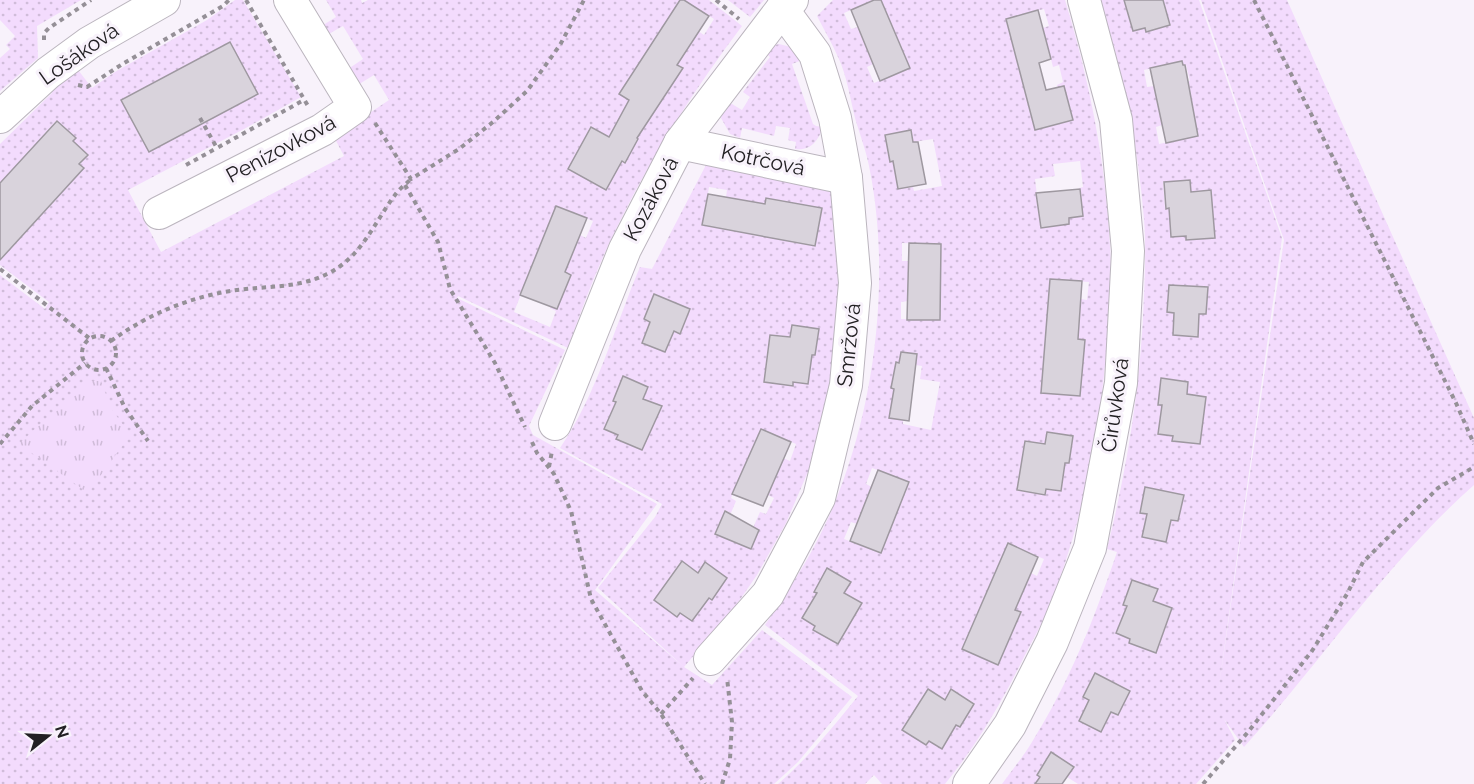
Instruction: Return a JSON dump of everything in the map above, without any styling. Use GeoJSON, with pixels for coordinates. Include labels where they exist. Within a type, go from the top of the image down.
{"type":"FeatureCollection","features":[{"type":"Feature","properties":{"kind":"street","name":"Lošáková"},"geometry":{"type":"LineString","coordinates":[[0,117],[43,78],[89,43],[164,0]]}},
{"type":"Feature","properties":{"kind":"street","name":"Penízovková"},"geometry":{"type":"LineString","coordinates":[[159,213],[322,129],[355,107],[290,0]]}},
{"type":"Feature","properties":{"kind":"street","name":"Čirůvková"},"geometry":{"type":"LineString","coordinates":[[969,784],[1010,725],[1052,642],[1090,548],[1121,383],[1128,251],[1116,120],[1084,0]]}},
{"type":"Feature","properties":{"kind":"street","name":"Kozáková"},"geometry":{"type":"LineString","coordinates":[[555,424],[625,249],[680,143],[787,4]]}},
{"type":"Feature","properties":{"kind":"street","name":"Smržová"},"geometry":{"type":"LineString","coordinates":[[714,655],[768,594],[819,498],[846,385],[855,283],[846,177],[835,118],[815,54],[787,4]]}},
{"type":"Feature","properties":{"kind":"street","name":"Kotrčová"},"geometry":{"type":"LineString","coordinates":[[680,143],[846,177]]}},
{"type":"Feature","properties":{"kind":"path"},"geometry":{"type":"LineString","coordinates":[[43,78],[87,87],[223,6],[229,0]]}},
{"type":"Feature","properties":{"kind":"path"},"geometry":{"type":"LineString","coordinates":[[246,0],[322,129]]}},
{"type":"Feature","properties":{"kind":"path"},"geometry":{"type":"LineString","coordinates":[[111,342],[157,314],[195,299],[236,290],[293,285],[329,274],[347,262],[363,243],[396,193],[411,179],[459,149],[527,91],[560,45],[584,0]]}},
{"type":"Feature","properties":{"kind":"path"},"geometry":{"type":"LineString","coordinates":[[1254,0],[1451,392],[1474,444]]}},
{"type":"Feature","properties":{"kind":"path"},"geometry":{"type":"LineString","coordinates":[[200,118],[217,148],[304,100]]}},
{"type":"Feature","properties":{"kind":"path"},"geometry":{"type":"LineString","coordinates":[[355,107],[369,113],[411,179]]}},
{"type":"Feature","properties":{"kind":"path"},"geometry":{"type":"LineString","coordinates":[[405,185],[438,242],[450,289],[495,363],[537,453],[554,474],[571,511],[591,599],[642,691],[661,714],[705,784]]}},
{"type":"Feature","properties":{"kind":"path"},"geometry":{"type":"LineString","coordinates":[[0,269],[89,338]]}},
{"type":"Feature","properties":{"kind":"path"},"geometry":{"type":"LineString","coordinates":[[100,336],[111,342],[116,349],[116,355],[114,361],[106,368],[94,369],[85,363],[81,353],[82,347],[89,338],[100,336]]}},
{"type":"Feature","properties":{"kind":"path"},"geometry":{"type":"LineString","coordinates":[[0,444],[32,406],[85,363]]}},
{"type":"Feature","properties":{"kind":"path"},"geometry":{"type":"LineString","coordinates":[[106,368],[125,408],[148,441]]}},
{"type":"Feature","properties":{"kind":"path"},"geometry":{"type":"LineString","coordinates":[[1203,784],[1248,732],[1312,651],[1347,594],[1363,562],[1438,488],[1474,467]]}},
{"type":"Feature","properties":{"kind":"path"},"geometry":{"type":"LineString","coordinates":[[661,714],[714,655],[729,685],[732,722],[730,759],[722,784]]}},
{"type":"Feature","properties":{"kind":"green space"},"geometry":{"type":"Polygon","coordinates":[[[0,0],[81,0],[37,26],[38,58],[0,91],[0,58],[10,49],[6,45],[15,36],[0,20],[0,0]]]}},
{"type":"Feature","properties":{"kind":"green space"},"geometry":{"type":"Polygon","coordinates":[[[235,0],[243,0],[301,97],[128,190],[161,252],[344,156],[334,137],[389,100],[374,75],[356,86],[348,69],[363,59],[343,26],[325,36],[320,27],[336,17],[326,0],[361,0],[362,3],[368,0],[680,0],[640,62],[639,76],[633,73],[619,94],[652,115],[683,68],[677,64],[698,31],[704,35],[714,19],[684,0],[709,0],[742,26],[708,72],[633,195],[598,268],[568,348],[458,296],[457,298],[565,350],[529,426],[533,435],[657,504],[595,590],[684,667],[712,685],[762,630],[852,697],[798,762],[774,784],[0,784],[0,275],[45,309],[49,302],[0,265],[0,246],[50,207],[87,155],[73,141],[75,138],[56,121],[44,134],[49,139],[38,150],[33,146],[24,156],[18,173],[13,168],[4,179],[0,192],[0,144],[52,93],[50,86],[75,66],[92,88],[115,72],[207,20],[235,0]],[[230,42],[121,100],[149,151],[258,94],[230,42]],[[615,126],[609,137],[591,127],[568,169],[593,183],[622,161],[625,162],[638,139],[615,126]],[[556,206],[514,312],[550,327],[556,311],[550,308],[558,289],[564,291],[571,275],[565,272],[580,235],[586,238],[593,221],[556,206]]]}},
{"type":"Feature","properties":{"kind":"green space"},"geometry":{"type":"Polygon","coordinates":[[[728,0],[764,0],[750,17],[728,0]]]}},
{"type":"Feature","properties":{"kind":"green space"},"geometry":{"type":"Polygon","coordinates":[[[833,0],[874,0],[844,13],[851,29],[858,27],[873,64],[867,67],[874,83],[910,68],[900,44],[884,24],[890,21],[881,0],[1065,0],[1091,101],[1103,169],[1110,237],[1111,292],[1100,407],[1086,488],[1064,566],[1044,619],[987,725],[945,784],[882,784],[874,775],[865,784],[778,784],[830,731],[858,696],[765,625],[792,585],[816,543],[851,457],[864,410],[873,362],[878,313],[877,217],[869,164],[844,72],[817,16],[833,0]],[[1044,9],[1006,19],[1035,129],[1073,120],[1069,102],[1062,104],[1057,85],[1063,82],[1059,65],[1053,67],[1043,28],[1049,26],[1044,9]],[[911,130],[885,135],[890,161],[893,161],[899,189],[913,187],[914,191],[942,186],[933,139],[913,142],[911,130]],[[1080,161],[1053,164],[1055,176],[1035,179],[1041,228],[1069,224],[1069,218],[1083,216],[1079,188],[1083,187],[1080,161]],[[902,243],[902,261],[908,261],[908,301],[901,302],[901,319],[940,320],[941,244],[902,243]],[[1050,279],[1041,393],[1080,396],[1084,340],[1078,339],[1081,299],[1087,300],[1089,282],[1050,279]],[[896,362],[891,388],[894,389],[889,418],[903,420],[903,424],[931,430],[940,382],[920,379],[922,366],[896,362]],[[1047,432],[1045,444],[1025,441],[1017,490],[1045,495],[1046,489],[1061,491],[1065,463],[1069,463],[1073,437],[1047,432]],[[872,468],[866,484],[872,487],[857,524],[851,522],[844,539],[881,553],[909,482],[872,468]],[[1008,544],[962,649],[998,664],[1021,613],[1015,610],[1031,573],[1037,576],[1044,559],[1008,544]],[[827,569],[814,591],[817,593],[803,618],[815,626],[813,630],[838,644],[862,603],[844,593],[850,582],[827,569]],[[928,689],[902,729],[926,745],[929,741],[942,749],[956,725],[974,703],[951,689],[945,700],[928,689]]]}},
{"type":"Feature","properties":{"kind":"green space"},"geometry":{"type":"Polygon","coordinates":[[[1100,0],[1124,0],[1133,31],[1145,28],[1147,32],[1170,25],[1163,0],[1199,0],[1282,238],[1218,693],[1284,240],[1201,0],[1287,0],[1474,418],[1474,485],[1412,546],[1244,747],[1224,719],[1235,740],[1196,784],[1078,784],[1067,777],[1074,767],[1051,752],[1037,774],[1040,777],[1035,784],[1002,784],[1029,748],[1058,697],[1100,601],[1117,552],[1107,549],[1127,455],[1137,392],[1145,277],[1145,238],[1134,136],[1100,0]],[[1181,62],[1144,70],[1147,87],[1154,86],[1162,125],[1156,127],[1159,144],[1197,136],[1186,82],[1190,81],[1186,65],[1181,62]],[[1190,180],[1163,182],[1165,208],[1169,208],[1171,237],[1186,236],[1187,240],[1215,238],[1211,190],[1191,192],[1190,180]],[[1169,285],[1167,312],[1174,313],[1173,335],[1198,336],[1199,314],[1206,314],[1208,287],[1169,285]],[[1162,378],[1158,405],[1162,405],[1158,434],[1172,436],[1172,441],[1200,444],[1206,397],[1187,394],[1188,382],[1162,378]],[[1145,487],[1140,513],[1147,514],[1142,537],[1166,542],[1171,520],[1178,521],[1184,495],[1145,487]],[[1133,580],[1123,605],[1127,606],[1116,633],[1130,639],[1129,643],[1155,653],[1172,608],[1153,601],[1157,589],[1133,580]],[[1095,673],[1083,697],[1089,700],[1079,721],[1101,732],[1111,712],[1129,691],[1095,673]]]}},
{"type":"Feature","properties":{"kind":"green space"},"geometry":{"type":"Polygon","coordinates":[[[779,44],[791,47],[802,60],[792,64],[813,124],[823,127],[819,137],[810,147],[795,149],[796,142],[788,140],[790,128],[776,126],[774,136],[742,128],[740,138],[730,134],[721,118],[727,101],[742,110],[750,97],[743,92],[770,57],[764,51],[779,44]]]}},
{"type":"Feature","properties":{"kind":"green space"},"geometry":{"type":"Polygon","coordinates":[[[707,163],[831,190],[838,276],[839,346],[813,460],[786,523],[757,575],[732,611],[684,667],[598,588],[655,517],[662,504],[560,448],[595,383],[640,267],[652,269],[707,163]],[[709,187],[703,225],[727,230],[729,224],[753,228],[752,235],[777,239],[778,233],[791,235],[790,242],[815,246],[822,208],[804,205],[783,207],[784,201],[767,198],[765,204],[726,197],[727,190],[709,187]],[[654,295],[644,319],[650,322],[642,343],[665,352],[674,331],[681,333],[690,309],[654,295]],[[819,329],[790,337],[793,385],[812,355],[815,355],[819,329]],[[624,376],[613,401],[616,402],[618,435],[616,438],[642,450],[661,406],[643,399],[648,387],[624,376]],[[761,429],[731,498],[736,501],[731,513],[725,510],[715,534],[751,549],[758,533],[752,530],[760,512],[766,514],[774,498],[768,495],[783,458],[790,461],[796,444],[761,429]],[[681,561],[654,600],[677,616],[680,613],[692,621],[709,598],[712,600],[727,578],[705,562],[698,573],[681,561]]]}},
{"type":"Feature","properties":{"kind":"green space"},"geometry":{"type":"Polygon","coordinates":[[[86,381],[101,381],[111,408],[130,435],[88,493],[19,444],[86,381]]]}},
{"type":"Feature","properties":{"kind":"building"},"geometry":{"type":"Polygon","coordinates":[[[680,0],[684,0],[709,16],[677,65],[683,68],[637,138],[625,163],[622,161],[606,190],[568,169],[591,127],[609,137],[629,100],[619,94],[680,0]]]}},
{"type":"Feature","properties":{"kind":"building"},"geometry":{"type":"Polygon","coordinates":[[[874,0],[881,0],[910,68],[880,81],[851,10],[874,0]]]}},
{"type":"Feature","properties":{"kind":"building"},"geometry":{"type":"Polygon","coordinates":[[[1124,0],[1163,0],[1170,25],[1146,32],[1145,28],[1133,31],[1124,0]]]}},
{"type":"Feature","properties":{"kind":"building"},"geometry":{"type":"Polygon","coordinates":[[[1038,10],[1051,59],[1039,63],[1046,90],[1064,86],[1073,120],[1035,130],[1006,19],[1038,10]]]}},
{"type":"Feature","properties":{"kind":"building"},"geometry":{"type":"Polygon","coordinates":[[[230,42],[258,94],[149,152],[121,100],[230,42]]]}},
{"type":"Feature","properties":{"kind":"building"},"geometry":{"type":"Polygon","coordinates":[[[1182,61],[1185,65],[1198,136],[1166,143],[1150,68],[1182,61]]]}},
{"type":"Feature","properties":{"kind":"building"},"geometry":{"type":"Polygon","coordinates":[[[57,121],[76,138],[73,141],[88,155],[79,164],[84,168],[0,260],[0,183],[57,121]]]}},
{"type":"Feature","properties":{"kind":"building"},"geometry":{"type":"Polygon","coordinates":[[[911,130],[913,142],[918,142],[926,184],[898,189],[885,135],[911,130]]]}},
{"type":"Feature","properties":{"kind":"building"},"geometry":{"type":"Polygon","coordinates":[[[1190,180],[1191,192],[1211,190],[1215,238],[1186,240],[1186,236],[1171,237],[1164,182],[1190,180]]]}},
{"type":"Feature","properties":{"kind":"building"},"geometry":{"type":"Polygon","coordinates":[[[1080,189],[1083,216],[1069,218],[1069,224],[1041,228],[1036,193],[1080,189]]]}},
{"type":"Feature","properties":{"kind":"building"},"geometry":{"type":"Polygon","coordinates":[[[708,194],[765,204],[766,198],[822,208],[815,246],[702,225],[708,194]]]}},
{"type":"Feature","properties":{"kind":"building"},"geometry":{"type":"Polygon","coordinates":[[[556,206],[587,218],[565,272],[571,275],[557,309],[520,295],[556,206]]]}},
{"type":"Feature","properties":{"kind":"building"},"geometry":{"type":"Polygon","coordinates":[[[909,243],[941,244],[940,320],[907,320],[909,243]]]}},
{"type":"Feature","properties":{"kind":"building"},"geometry":{"type":"Polygon","coordinates":[[[1050,279],[1082,281],[1078,339],[1085,340],[1080,396],[1041,393],[1050,279]]]}},
{"type":"Feature","properties":{"kind":"building"},"geometry":{"type":"Polygon","coordinates":[[[1169,285],[1208,287],[1206,314],[1199,314],[1198,337],[1173,335],[1174,313],[1167,312],[1169,285]]]}},
{"type":"Feature","properties":{"kind":"building"},"geometry":{"type":"Polygon","coordinates":[[[654,294],[690,309],[680,334],[674,331],[665,352],[642,343],[650,322],[644,319],[654,294]]]}},
{"type":"Feature","properties":{"kind":"building"},"geometry":{"type":"Polygon","coordinates":[[[792,325],[819,329],[808,384],[793,382],[793,386],[764,382],[770,335],[790,337],[792,325]]]}},
{"type":"Feature","properties":{"kind":"building"},"geometry":{"type":"Polygon","coordinates":[[[901,352],[917,354],[909,421],[889,418],[894,389],[891,388],[896,362],[899,363],[901,352]]]}},
{"type":"Feature","properties":{"kind":"building"},"geometry":{"type":"Polygon","coordinates":[[[623,376],[648,387],[643,399],[662,406],[642,450],[616,439],[618,435],[604,429],[616,402],[613,401],[623,376]]]}},
{"type":"Feature","properties":{"kind":"building"},"geometry":{"type":"Polygon","coordinates":[[[1161,378],[1188,382],[1187,394],[1206,397],[1200,444],[1172,441],[1173,436],[1158,434],[1162,405],[1158,405],[1161,378]]]}},
{"type":"Feature","properties":{"kind":"building"},"geometry":{"type":"Polygon","coordinates":[[[761,429],[791,442],[763,506],[732,494],[761,429]]]}},
{"type":"Feature","properties":{"kind":"building"},"geometry":{"type":"Polygon","coordinates":[[[1047,432],[1073,436],[1069,463],[1065,463],[1061,491],[1046,489],[1045,495],[1017,490],[1025,441],[1045,444],[1047,432]]]}},
{"type":"Feature","properties":{"kind":"building"},"geometry":{"type":"Polygon","coordinates":[[[878,470],[909,482],[881,553],[850,541],[878,470]]]}},
{"type":"Feature","properties":{"kind":"building"},"geometry":{"type":"Polygon","coordinates":[[[1145,487],[1184,495],[1178,521],[1171,520],[1166,542],[1142,537],[1147,514],[1140,513],[1145,487]]]}},
{"type":"Feature","properties":{"kind":"building"},"geometry":{"type":"Polygon","coordinates":[[[725,511],[759,530],[751,549],[715,534],[725,511]]]}},
{"type":"Feature","properties":{"kind":"building"},"geometry":{"type":"Polygon","coordinates":[[[1008,543],[1038,557],[1015,610],[1021,612],[998,665],[962,649],[1008,543]]]}},
{"type":"Feature","properties":{"kind":"building"},"geometry":{"type":"Polygon","coordinates":[[[682,561],[698,573],[705,562],[727,578],[712,600],[709,598],[692,621],[680,613],[677,617],[654,600],[682,561]]]}},
{"type":"Feature","properties":{"kind":"building"},"geometry":{"type":"Polygon","coordinates":[[[827,568],[851,582],[844,593],[862,603],[838,644],[813,630],[815,626],[802,618],[817,593],[814,592],[827,568]]]}},
{"type":"Feature","properties":{"kind":"building"},"geometry":{"type":"Polygon","coordinates":[[[1132,580],[1158,589],[1153,601],[1172,608],[1156,653],[1129,643],[1130,639],[1116,633],[1127,606],[1123,605],[1132,580]]]}},
{"type":"Feature","properties":{"kind":"building"},"geometry":{"type":"Polygon","coordinates":[[[1095,673],[1130,691],[1118,715],[1111,712],[1101,732],[1079,721],[1089,700],[1083,697],[1095,673]]]}},
{"type":"Feature","properties":{"kind":"building"},"geometry":{"type":"Polygon","coordinates":[[[928,689],[945,700],[951,689],[974,704],[960,727],[956,725],[942,749],[929,741],[926,745],[902,730],[928,689]]]}},
{"type":"Feature","properties":{"kind":"building"},"geometry":{"type":"Polygon","coordinates":[[[1051,752],[1074,767],[1062,784],[1035,784],[1040,777],[1037,775],[1051,752]]]}}]}
